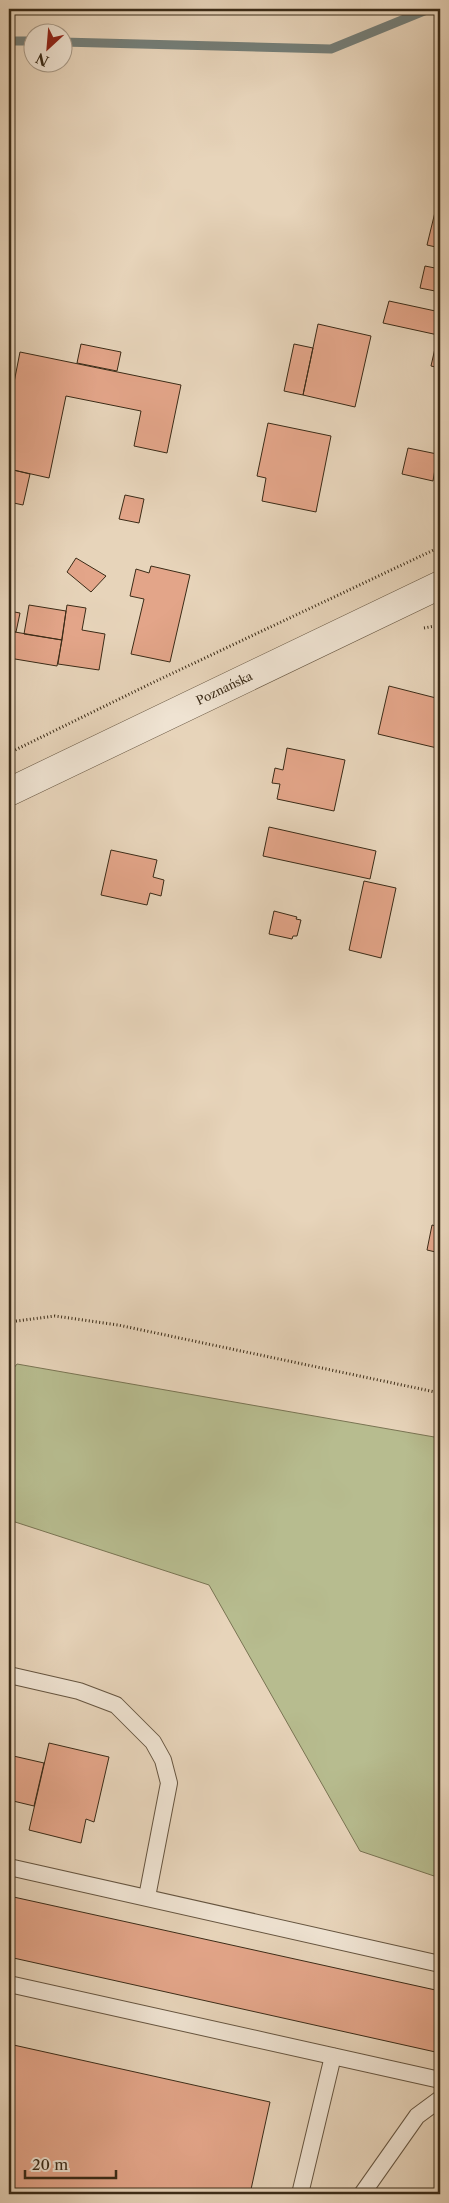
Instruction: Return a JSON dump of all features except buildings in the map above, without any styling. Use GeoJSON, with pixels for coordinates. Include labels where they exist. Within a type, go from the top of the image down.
{"type":"FeatureCollection","features":[{"type":"Feature","properties":{"kind":"street","name":"Poznańska"},"geometry":{"type":"LineString","coordinates":[[9,792],[440,585]]}},
{"type":"Feature","properties":{"kind":"lane"},"geometry":{"type":"LineString","coordinates":[[9,1675],[79,1691],[116,1705],[153,1742],[163,1760],[169,1783],[147,1896]]}},
{"type":"Feature","properties":{"kind":"lane"},"geometry":{"type":"LineString","coordinates":[[9,1867],[147,1896],[440,1964]]}},
{"type":"Feature","properties":{"kind":"lane"},"geometry":{"type":"LineString","coordinates":[[9,1984],[440,2080]]}},
{"type":"Feature","properties":{"kind":"lane"},"geometry":{"type":"LineString","coordinates":[[300,2194],[333,2056]]}},
{"type":"Feature","properties":{"kind":"lane"},"geometry":{"type":"LineString","coordinates":[[362,2194],[417,2116],[440,2099]]}},
{"type":"Feature","properties":{"kind":"path"},"geometry":{"type":"LineString","coordinates":[[9,753],[154,682],[440,547]]}},
{"type":"Feature","properties":{"kind":"path"},"geometry":{"type":"LineString","coordinates":[[9,1322],[55,1316],[118,1325],[440,1394]]}},
{"type":"Feature","properties":{"kind":"green space"},"geometry":{"type":"Polygon","coordinates":[[[17,1364],[440,1438],[440,1878],[360,1851],[209,1585],[9,1520],[9,1374],[17,1364]]]}},
{"type":"Feature","properties":{"kind":"waterway"},"geometry":{"type":"LineString","coordinates":[[72,42],[331,49],[429,9]]}},
{"type":"Feature","properties":{"kind":"waterway"},"geometry":{"type":"LineString","coordinates":[[9,41],[22,41]]}}]}
